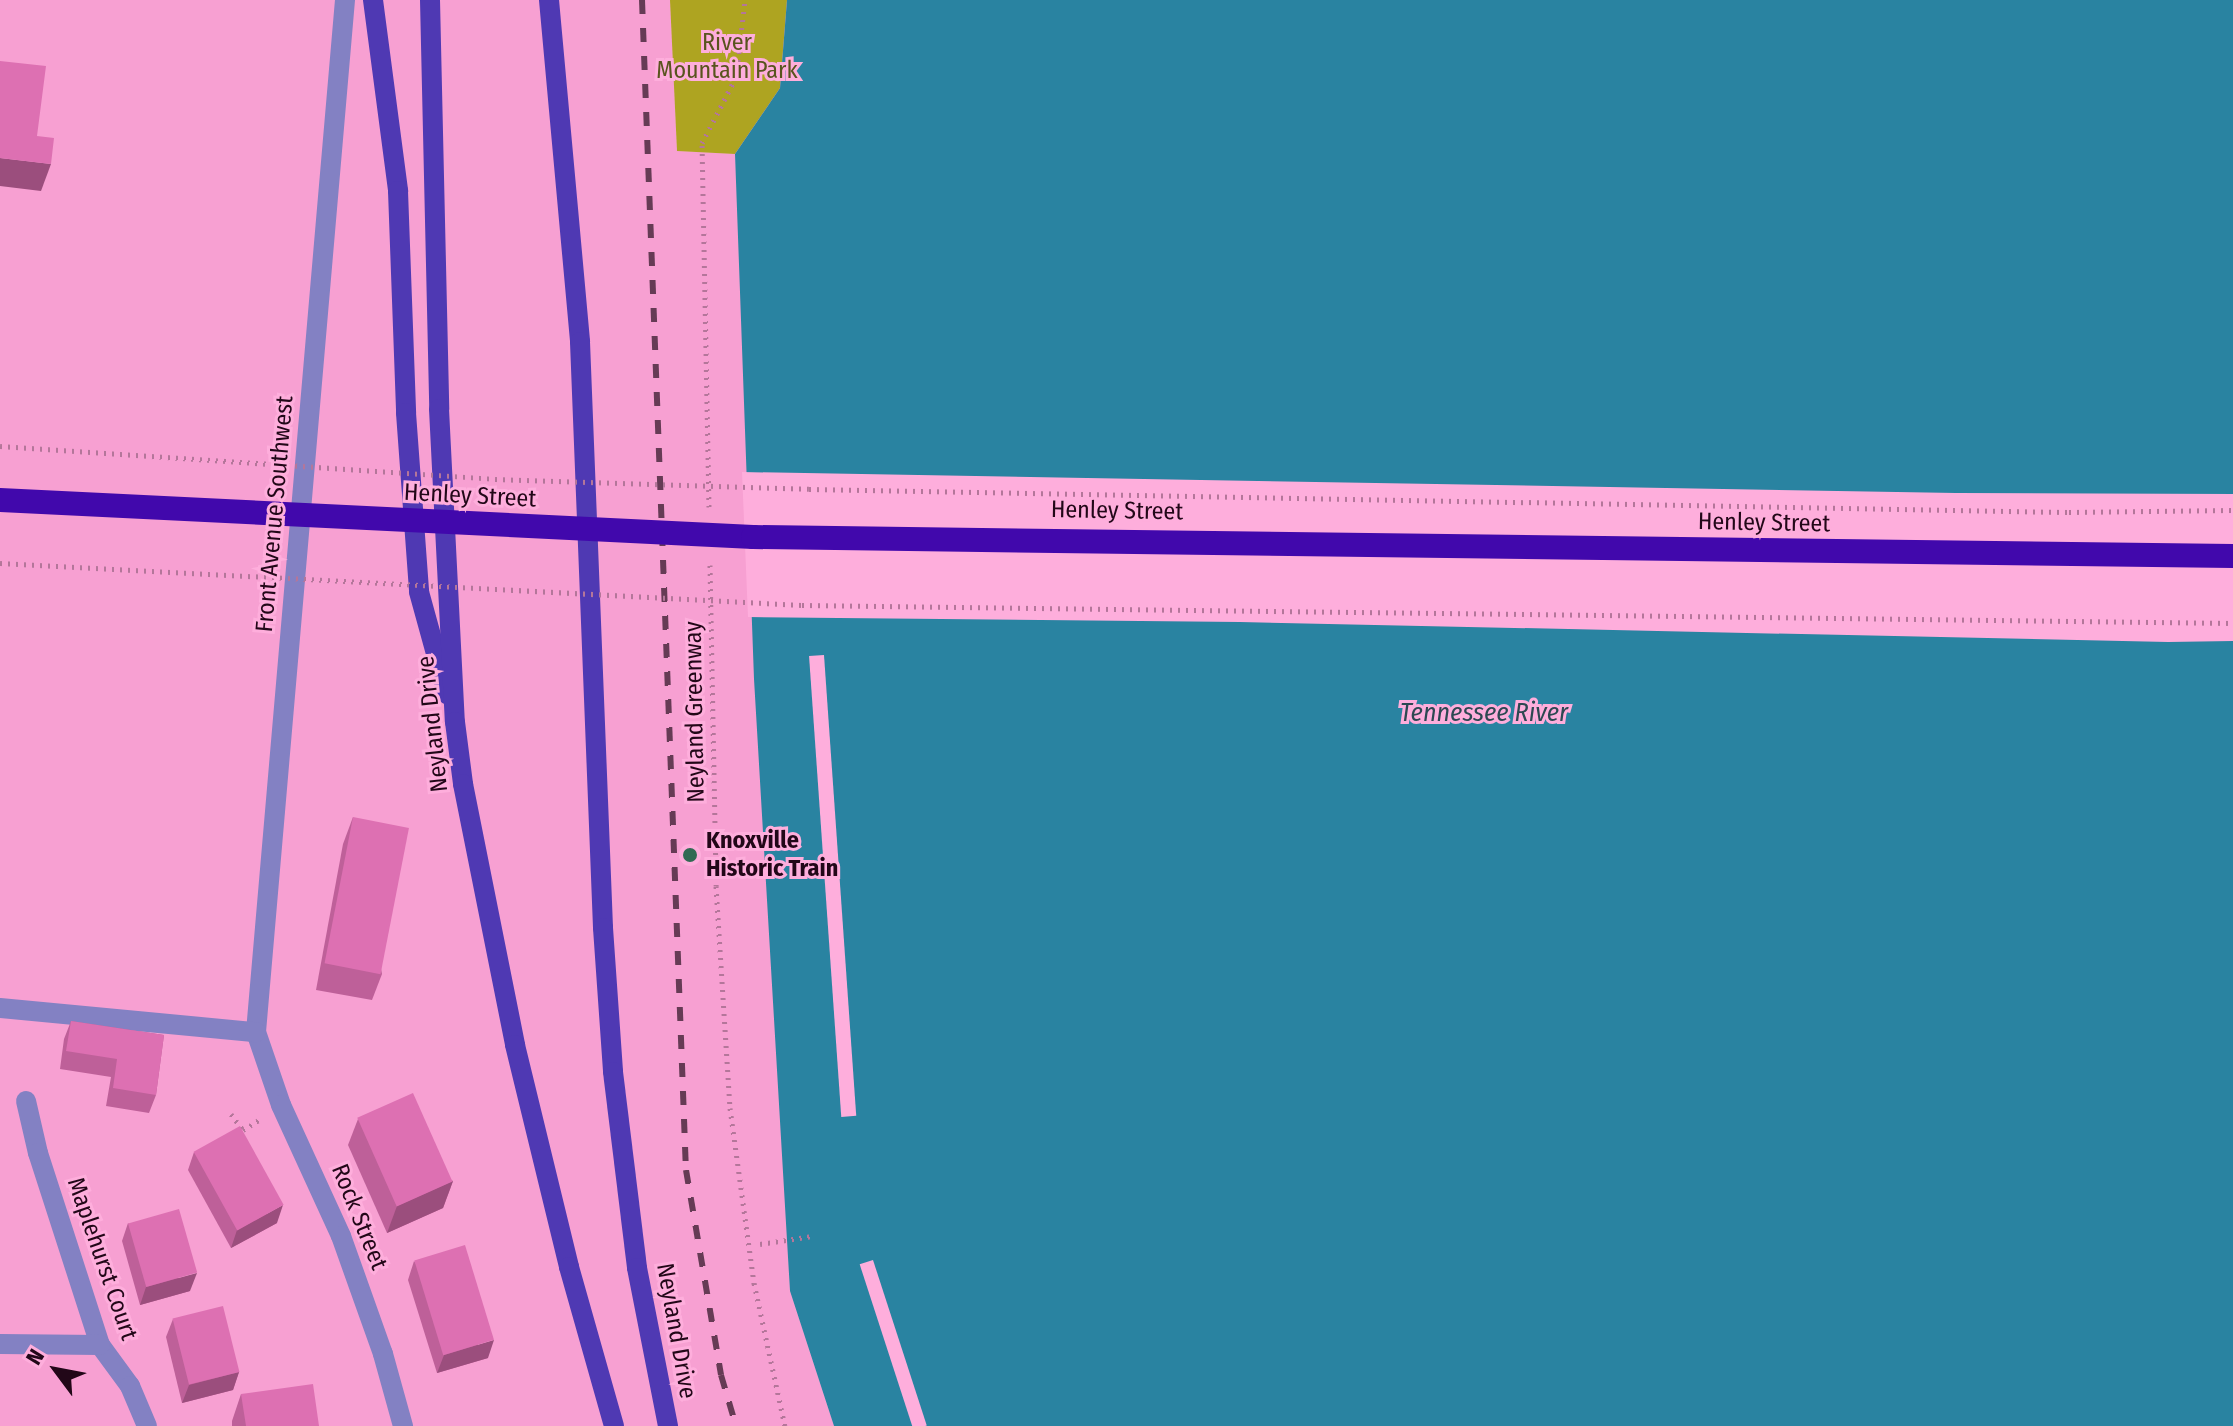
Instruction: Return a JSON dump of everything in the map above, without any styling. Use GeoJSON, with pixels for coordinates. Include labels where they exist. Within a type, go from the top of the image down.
{"type":"FeatureCollection","features":[{"type":"Feature","properties":{"kind":"highway","name":"Henley Street"},"geometry":{"type":"LineString","coordinates":[[0,500],[753,537],[2233,556]]}},
{"type":"Feature","properties":{"kind":"main road"},"geometry":{"type":"LineString","coordinates":[[373,0],[398,191],[406,413],[419,592],[455,722]]}},
{"type":"Feature","properties":{"kind":"main road","name":"Neyland Drive"},"geometry":{"type":"LineString","coordinates":[[430,0],[439,409],[455,722],[463,784],[515,1045],[569,1267],[614,1426]]}},
{"type":"Feature","properties":{"kind":"main road","name":"Neyland Drive"},"geometry":{"type":"LineString","coordinates":[[549,0],[580,342],[603,928],[613,1072],[637,1268],[668,1426]]}},
{"type":"Feature","properties":{"kind":"street","name":"Front Avenue Southwest"},"geometry":{"type":"LineString","coordinates":[[256,1032],[345,0]]}},
{"type":"Feature","properties":{"kind":"street"},"geometry":{"type":"LineString","coordinates":[[0,1008],[256,1032]]}},
{"type":"Feature","properties":{"kind":"street","name":"Rock Street"},"geometry":{"type":"LineString","coordinates":[[256,1032],[281,1105],[341,1236],[383,1354],[403,1426]]}},
{"type":"Feature","properties":{"kind":"street","name":"Maplehurst Court"},"geometry":{"type":"LineString","coordinates":[[26,1101],[38,1153],[100,1345],[130,1386],[147,1426]]}},
{"type":"Feature","properties":{"kind":"street"},"geometry":{"type":"LineString","coordinates":[[0,1344],[100,1345]]}},
{"type":"Feature","properties":{"kind":"path"},"geometry":{"type":"LineString","coordinates":[[709,522],[702,143],[736,77],[745,0]]}},
{"type":"Feature","properties":{"kind":"path"},"geometry":{"type":"LineString","coordinates":[[0,446],[495,479],[809,489],[2069,512],[2233,510]]}},
{"type":"Feature","properties":{"kind":"path","name":"Neyland Greenway"},"geometry":{"type":"LineString","coordinates":[[710,554],[716,886],[730,1108],[754,1283],[785,1426]]}},
{"type":"Feature","properties":{"kind":"path"},"geometry":{"type":"LineString","coordinates":[[0,563],[802,605],[2233,623]]}},
{"type":"Feature","properties":{"kind":"path"},"geometry":{"type":"LineString","coordinates":[[231,1114],[243,1130]]}},
{"type":"Feature","properties":{"kind":"path"},"geometry":{"type":"LineString","coordinates":[[760,1244],[812,1236]]}},
{"type":"Feature","properties":{"kind":"shaded area"},"geometry":{"type":"Polygon","coordinates":[[[0,0],[670,0],[677,151],[735,154],[790,1291],[834,1426],[0,1426],[0,0]]]}},
{"type":"Feature","properties":{"kind":"green space","name":"River Mountain Park"},"geometry":{"type":"Polygon","coordinates":[[[670,0],[787,0],[780,88],[735,154],[677,151],[670,0]]]}},
{"type":"Feature","properties":{"kind":"water","name":"Tennessee River"},"geometry":{"type":"Polygon","coordinates":[[[787,0],[2233,0],[2233,1426],[834,1426],[790,1291],[754,679],[735,154],[780,88],[787,0]]]}},
{"type":"Feature","properties":{"kind":"pier"},"geometry":{"type":"Polygon","coordinates":[[[742,472],[1956,493],[2233,494],[2233,641],[1240,622],[748,617],[742,472]]]}},
{"type":"Feature","properties":{"kind":"pier"},"geometry":{"type":"Polygon","coordinates":[[[824,655],[856,1116],[841,1117],[809,656],[824,655]]]}},
{"type":"Feature","properties":{"kind":"pier"},"geometry":{"type":"Polygon","coordinates":[[[873,1260],[927,1425],[912,1426],[860,1264],[873,1260]]]}},
{"type":"Feature","properties":{"kind":"building"},"geometry":{"type":"Polygon","coordinates":[[[0,61],[46,66],[37,136],[54,138],[51,164],[0,158],[0,61]]]}},
{"type":"Feature","properties":{"kind":"building"},"geometry":{"type":"Polygon","coordinates":[[[353,817],[409,828],[381,974],[325,963],[353,817]]]}},
{"type":"Feature","properties":{"kind":"building"},"geometry":{"type":"Polygon","coordinates":[[[71,1021],[164,1035],[156,1095],[113,1088],[117,1059],[66,1051],[71,1021]]]}},
{"type":"Feature","properties":{"kind":"building"},"geometry":{"type":"Polygon","coordinates":[[[413,1093],[452,1182],[397,1206],[357,1118],[413,1093]]]}},
{"type":"Feature","properties":{"kind":"building"},"geometry":{"type":"Polygon","coordinates":[[[240,1126],[284,1205],[237,1230],[194,1152],[240,1126]]]}},
{"type":"Feature","properties":{"kind":"building"},"geometry":{"type":"Polygon","coordinates":[[[179,1209],[197,1272],[146,1287],[128,1224],[179,1209]]]}},
{"type":"Feature","properties":{"kind":"building"},"geometry":{"type":"Polygon","coordinates":[[[465,1245],[494,1340],[443,1355],[414,1260],[465,1245]]]}},
{"type":"Feature","properties":{"kind":"building"},"geometry":{"type":"Polygon","coordinates":[[[223,1306],[239,1372],[189,1385],[173,1319],[223,1306]]]}},
{"type":"Feature","properties":{"kind":"building"},"geometry":{"type":"Polygon","coordinates":[[[313,1384],[319,1426],[246,1426],[241,1394],[313,1384]]]}},
{"type":"Feature","properties":{"kind":"railway"},"geometry":{"type":"LineString","coordinates":[[642,0],[686,1170],[721,1375],[736,1426]]}},
{"type":"Feature","properties":{"kind":"place","name":"Knoxville Historic Train"},"geometry":{"type":"Point","coordinates":[690,855]}}]}
